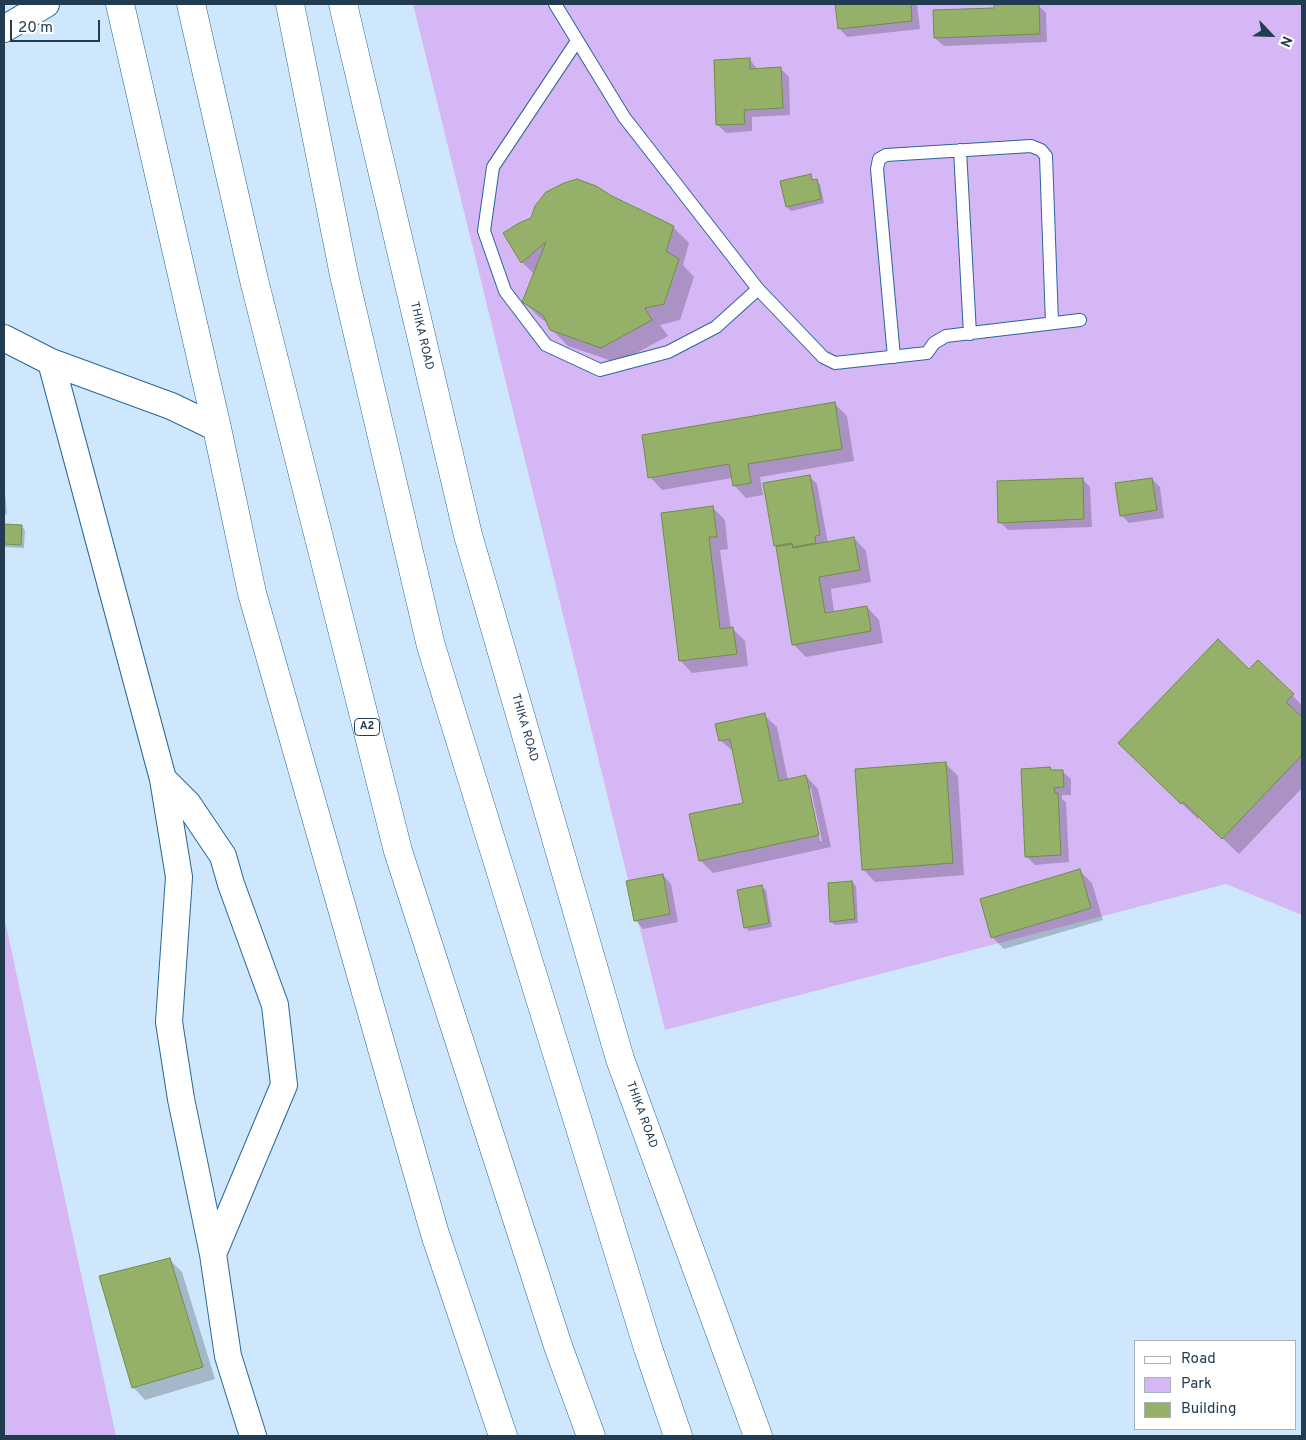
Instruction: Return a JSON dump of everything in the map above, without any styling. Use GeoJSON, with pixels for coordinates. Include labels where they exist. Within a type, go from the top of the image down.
{"type":"FeatureCollection","features":[{"type":"Feature","properties":{"kind":"main road"},"geometry":{"type":"LineString","coordinates":[[120,4],[217,428],[252,593],[435,1234],[503,1436]]}},
{"type":"Feature","properties":{"kind":"main road","name":"A2"},"geometry":{"type":"LineString","coordinates":[[191,4],[254,280],[398,851],[558,1346],[591,1436]]}},
{"type":"Feature","properties":{"kind":"main road"},"geometry":{"type":"LineString","coordinates":[[290,4],[344,275],[431,646],[648,1348],[678,1436]]}},
{"type":"Feature","properties":{"kind":"main road","name":"THIKA ROAD"},"geometry":{"type":"LineString","coordinates":[[343,4],[470,544],[620,1059],[758,1436]]}},
{"type":"Feature","properties":{"kind":"street"},"geometry":{"type":"LineString","coordinates":[[4,29],[46,4]]}},
{"type":"Feature","properties":{"kind":"street"},"geometry":{"type":"LineString","coordinates":[[4,338],[51,362],[171,406],[217,428]]}},
{"type":"Feature","properties":{"kind":"street"},"geometry":{"type":"LineString","coordinates":[[51,362],[163,779],[179,878],[169,1022],[181,1099],[213,1254],[228,1356],[252,1436]]}},
{"type":"Feature","properties":{"kind":"street"},"geometry":{"type":"LineString","coordinates":[[163,779],[188,804],[223,856],[230,884],[275,1006],[284,1085],[213,1254]]}},
{"type":"Feature","properties":{"kind":"lane"},"geometry":{"type":"LineString","coordinates":[[555,4],[624,117],[758,289],[823,357],[835,363],[927,353],[934,343],[946,336],[1080,320]]}},
{"type":"Feature","properties":{"kind":"lane"},"geometry":{"type":"LineString","coordinates":[[577,41],[493,167],[484,231],[505,291],[546,345],[600,370],[668,352],[716,327],[758,289]]}},
{"type":"Feature","properties":{"kind":"lane"},"geometry":{"type":"LineString","coordinates":[[894,357],[877,169],[879,159],[886,155],[1031,146],[1041,150],[1046,156],[1052,323]]}},
{"type":"Feature","properties":{"kind":"lane"},"geometry":{"type":"LineString","coordinates":[[960,150],[970,334]]}},
{"type":"Feature","properties":{"kind":"green space"},"geometry":{"type":"Polygon","coordinates":[[[413,4],[1302,4],[1302,915],[1226,884],[665,1030],[413,4]]]}},
{"type":"Feature","properties":{"kind":"green space"},"geometry":{"type":"Polygon","coordinates":[[[4,916],[116,1436],[4,1436],[4,916]]]}},
{"type":"Feature","properties":{"kind":"building"},"geometry":{"type":"Polygon","coordinates":[[[835,4],[911,4],[912,21],[838,29],[835,4]]]}},
{"type":"Feature","properties":{"kind":"building"},"geometry":{"type":"Polygon","coordinates":[[[994,4],[1039,4],[1040,34],[934,38],[933,10],[994,8],[994,4]]]}},
{"type":"Feature","properties":{"kind":"building"},"geometry":{"type":"Polygon","coordinates":[[[750,58],[750,69],[781,67],[783,108],[744,110],[745,124],[716,125],[714,60],[750,58]]]}},
{"type":"Feature","properties":{"kind":"building"},"geometry":{"type":"Polygon","coordinates":[[[811,174],[812,180],[817,179],[821,199],[786,207],[780,181],[811,174]]]}},
{"type":"Feature","properties":{"kind":"building"},"geometry":{"type":"Polygon","coordinates":[[[577,179],[596,186],[612,196],[674,226],[666,251],[679,259],[664,304],[645,308],[652,320],[601,348],[550,330],[543,315],[522,302],[546,242],[521,263],[503,233],[531,218],[535,206],[546,192],[577,179]]]}},
{"type":"Feature","properties":{"kind":"building"},"geometry":{"type":"Polygon","coordinates":[[[835,402],[842,449],[748,464],[751,483],[733,486],[729,464],[648,478],[642,435],[835,402]]]}},
{"type":"Feature","properties":{"kind":"building"},"geometry":{"type":"Polygon","coordinates":[[[810,475],[820,535],[815,536],[816,543],[793,547],[792,543],[774,546],[763,483],[810,475]]]}},
{"type":"Feature","properties":{"kind":"building"},"geometry":{"type":"Polygon","coordinates":[[[1083,478],[1084,519],[998,523],[997,481],[1083,478]]]}},
{"type":"Feature","properties":{"kind":"building"},"geometry":{"type":"Polygon","coordinates":[[[1152,478],[1157,510],[1120,516],[1115,483],[1152,478]]]}},
{"type":"Feature","properties":{"kind":"building"},"geometry":{"type":"Polygon","coordinates":[[[713,506],[717,537],[709,537],[720,629],[733,627],[737,654],[679,661],[661,513],[713,506]]]}},
{"type":"Feature","properties":{"kind":"building"},"geometry":{"type":"Polygon","coordinates":[[[4,524],[22,525],[21,545],[4,544],[4,524]]]}},
{"type":"Feature","properties":{"kind":"building"},"geometry":{"type":"Polygon","coordinates":[[[854,537],[860,570],[819,577],[825,613],[867,606],[871,631],[792,645],[776,547],[792,544],[793,548],[854,537]]]}},
{"type":"Feature","properties":{"kind":"building"},"geometry":{"type":"Polygon","coordinates":[[[1218,639],[1249,669],[1258,660],[1294,694],[1286,702],[1302,717],[1302,755],[1222,839],[1183,802],[1181,804],[1118,743],[1218,639]]]}},
{"type":"Feature","properties":{"kind":"building"},"geometry":{"type":"Polygon","coordinates":[[[765,713],[779,781],[806,775],[819,835],[699,861],[689,814],[743,803],[730,739],[719,741],[715,724],[765,713]]]}},
{"type":"Feature","properties":{"kind":"building"},"geometry":{"type":"Polygon","coordinates":[[[946,762],[953,863],[862,870],[855,769],[946,762]]]}},
{"type":"Feature","properties":{"kind":"building"},"geometry":{"type":"Polygon","coordinates":[[[1050,767],[1051,770],[1063,770],[1064,787],[1054,788],[1055,793],[1058,793],[1061,855],[1025,857],[1021,769],[1050,767]]]}},
{"type":"Feature","properties":{"kind":"building"},"geometry":{"type":"Polygon","coordinates":[[[1080,869],[1091,908],[991,938],[980,899],[1080,869]]]}},
{"type":"Feature","properties":{"kind":"building"},"geometry":{"type":"Polygon","coordinates":[[[663,874],[670,914],[634,921],[626,881],[663,874]]]}},
{"type":"Feature","properties":{"kind":"building"},"geometry":{"type":"Polygon","coordinates":[[[852,881],[855,919],[830,922],[828,883],[852,881]]]}},
{"type":"Feature","properties":{"kind":"building"},"geometry":{"type":"Polygon","coordinates":[[[762,885],[769,923],[744,928],[737,890],[762,885]]]}},
{"type":"Feature","properties":{"kind":"building"},"geometry":{"type":"Polygon","coordinates":[[[170,1258],[203,1367],[132,1388],[99,1276],[170,1258]]]}}]}
